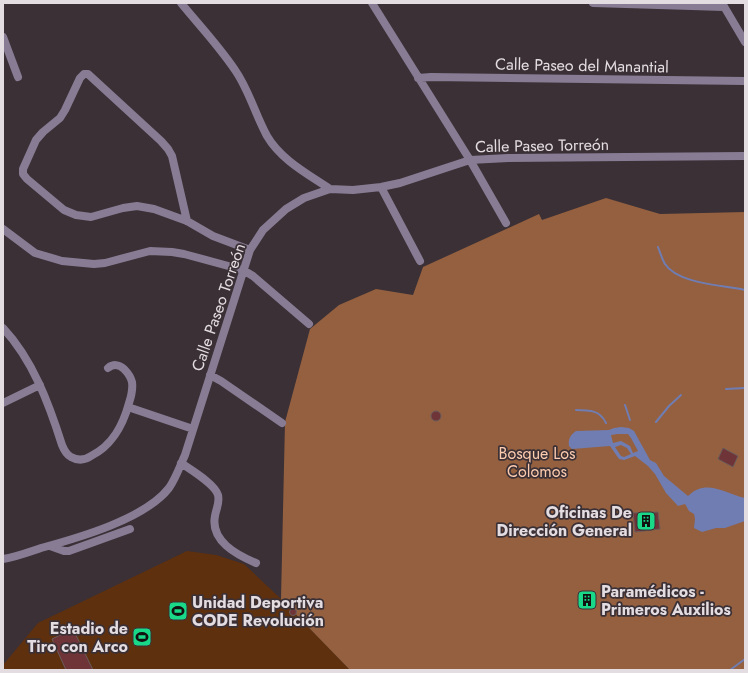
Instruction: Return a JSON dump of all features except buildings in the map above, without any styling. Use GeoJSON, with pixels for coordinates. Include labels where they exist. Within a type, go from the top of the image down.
{"type":"FeatureCollection","features":[{"type":"Feature","properties":{"kind":"street"},"geometry":{"type":"LineString","coordinates":[[181,3],[235,70],[245,85],[268,137],[278,150],[293,163],[330,189]]}},
{"type":"Feature","properties":{"kind":"street"},"geometry":{"type":"LineString","coordinates":[[372,3],[470,160],[506,223]]}},
{"type":"Feature","properties":{"kind":"street"},"geometry":{"type":"LineString","coordinates":[[593,3],[723,5],[745,42]]}},
{"type":"Feature","properties":{"kind":"street"},"geometry":{"type":"LineString","coordinates":[[3,37],[18,78]]}},
{"type":"Feature","properties":{"kind":"street"},"geometry":{"type":"LineString","coordinates":[[186,221],[172,156],[168,149],[88,74],[84,74],[80,78],[60,118],[36,140],[23,169],[23,174],[64,210],[76,215],[91,217],[123,208],[137,206],[154,209],[186,221],[213,236],[250,250]]}},
{"type":"Feature","properties":{"kind":"street","name":"Calle Paseo del Manantial"},"geometry":{"type":"LineString","coordinates":[[418,78],[745,81]]}},
{"type":"Feature","properties":{"kind":"street","name":"Calle Paseo Torreón"},"geometry":{"type":"LineString","coordinates":[[3,558],[73,540],[105,528],[144,509],[160,498],[169,488],[181,463],[193,429],[250,250],[263,230],[274,219],[286,209],[304,198],[330,189],[353,190],[400,183],[470,160],[508,158],[745,156]]}},
{"type":"Feature","properties":{"kind":"street"},"geometry":{"type":"LineString","coordinates":[[381,187],[420,261]]}},
{"type":"Feature","properties":{"kind":"street"},"geometry":{"type":"LineString","coordinates":[[3,229],[35,254],[62,261],[94,264],[104,263],[138,254],[160,251],[184,254],[243,270],[253,276],[309,324]]}},
{"type":"Feature","properties":{"kind":"street"},"geometry":{"type":"LineString","coordinates":[[3,328],[16,343],[30,364],[62,446],[71,458],[79,460],[87,459],[95,454],[110,442],[119,430],[125,417],[132,394],[132,382],[128,373],[120,366],[112,365],[108,368]]}},
{"type":"Feature","properties":{"kind":"street"},"geometry":{"type":"LineString","coordinates":[[210,375],[282,423]]}},
{"type":"Feature","properties":{"kind":"street"},"geometry":{"type":"LineString","coordinates":[[3,403],[38,382]]}},
{"type":"Feature","properties":{"kind":"street"},"geometry":{"type":"LineString","coordinates":[[128,407],[193,429]]}},
{"type":"Feature","properties":{"kind":"street"},"geometry":{"type":"LineString","coordinates":[[181,463],[213,487],[218,494],[219,503],[214,517],[215,526],[218,535],[224,544],[240,555],[256,563]]}},
{"type":"Feature","properties":{"kind":"street"},"geometry":{"type":"LineString","coordinates":[[50,546],[64,551],[69,551],[130,529]]}},
{"type":"Feature","properties":{"kind":"shaded area","name":"Unidad Deportiva CODE Revolución"},"geometry":{"type":"Polygon","coordinates":[[[187,551],[216,555],[244,564],[281,599],[350,670],[3,670],[3,665],[38,623],[187,551]]]}},
{"type":"Feature","properties":{"kind":"green space","name":"Bosque Los Colomos"},"geometry":{"type":"Polygon","coordinates":[[[606,198],[660,214],[745,212],[745,670],[350,670],[281,599],[285,422],[310,329],[339,305],[376,289],[413,295],[423,267],[539,214],[542,220],[606,198]]]}},
{"type":"Feature","properties":{"kind":"water"},"geometry":{"type":"Polygon","coordinates":[[[614,428],[629,428],[634,431],[650,460],[656,463],[664,476],[688,496],[695,491],[708,487],[745,498],[745,521],[725,528],[716,528],[702,532],[694,528],[694,514],[689,511],[685,504],[678,506],[666,493],[655,474],[648,466],[635,456],[624,460],[619,459],[610,446],[572,449],[569,446],[570,438],[576,431],[609,430],[614,428]],[[628,434],[611,435],[613,443],[621,441],[630,446],[633,453],[638,451],[628,434]],[[621,445],[615,447],[621,456],[624,457],[631,454],[627,448],[621,445]]]}},
{"type":"Feature","properties":{"kind":"waterway"},"geometry":{"type":"LineString","coordinates":[[658,247],[665,264],[671,271],[680,276],[702,283],[745,290]]}},
{"type":"Feature","properties":{"kind":"waterway"},"geometry":{"type":"LineString","coordinates":[[726,389],[745,388]]}},
{"type":"Feature","properties":{"kind":"waterway"},"geometry":{"type":"LineString","coordinates":[[656,422],[669,406],[681,395]]}},
{"type":"Feature","properties":{"kind":"waterway"},"geometry":{"type":"LineString","coordinates":[[625,405],[630,420]]}},
{"type":"Feature","properties":{"kind":"waterway"},"geometry":{"type":"LineString","coordinates":[[576,410],[597,413],[601,415],[606,423]]}},
{"type":"Feature","properties":{"kind":"waterway"},"geometry":{"type":"LineString","coordinates":[[730,670],[745,659]]}},
{"type":"Feature","properties":{"kind":"place","name":"Oficinas De Dirección General"},"geometry":{"type":"Point","coordinates":[646,521]}},
{"type":"Feature","properties":{"kind":"place","name":"Paramédicos - Primeros Auxilios"},"geometry":{"type":"Point","coordinates":[587,600]}},
{"type":"Feature","properties":{"kind":"place","name":"Unidad Deportiva CODE Revolución"},"geometry":{"type":"Point","coordinates":[178,611]}},
{"type":"Feature","properties":{"kind":"place","name":"Estadio de Tiro con Arco"},"geometry":{"type":"Point","coordinates":[142,637]}}]}
